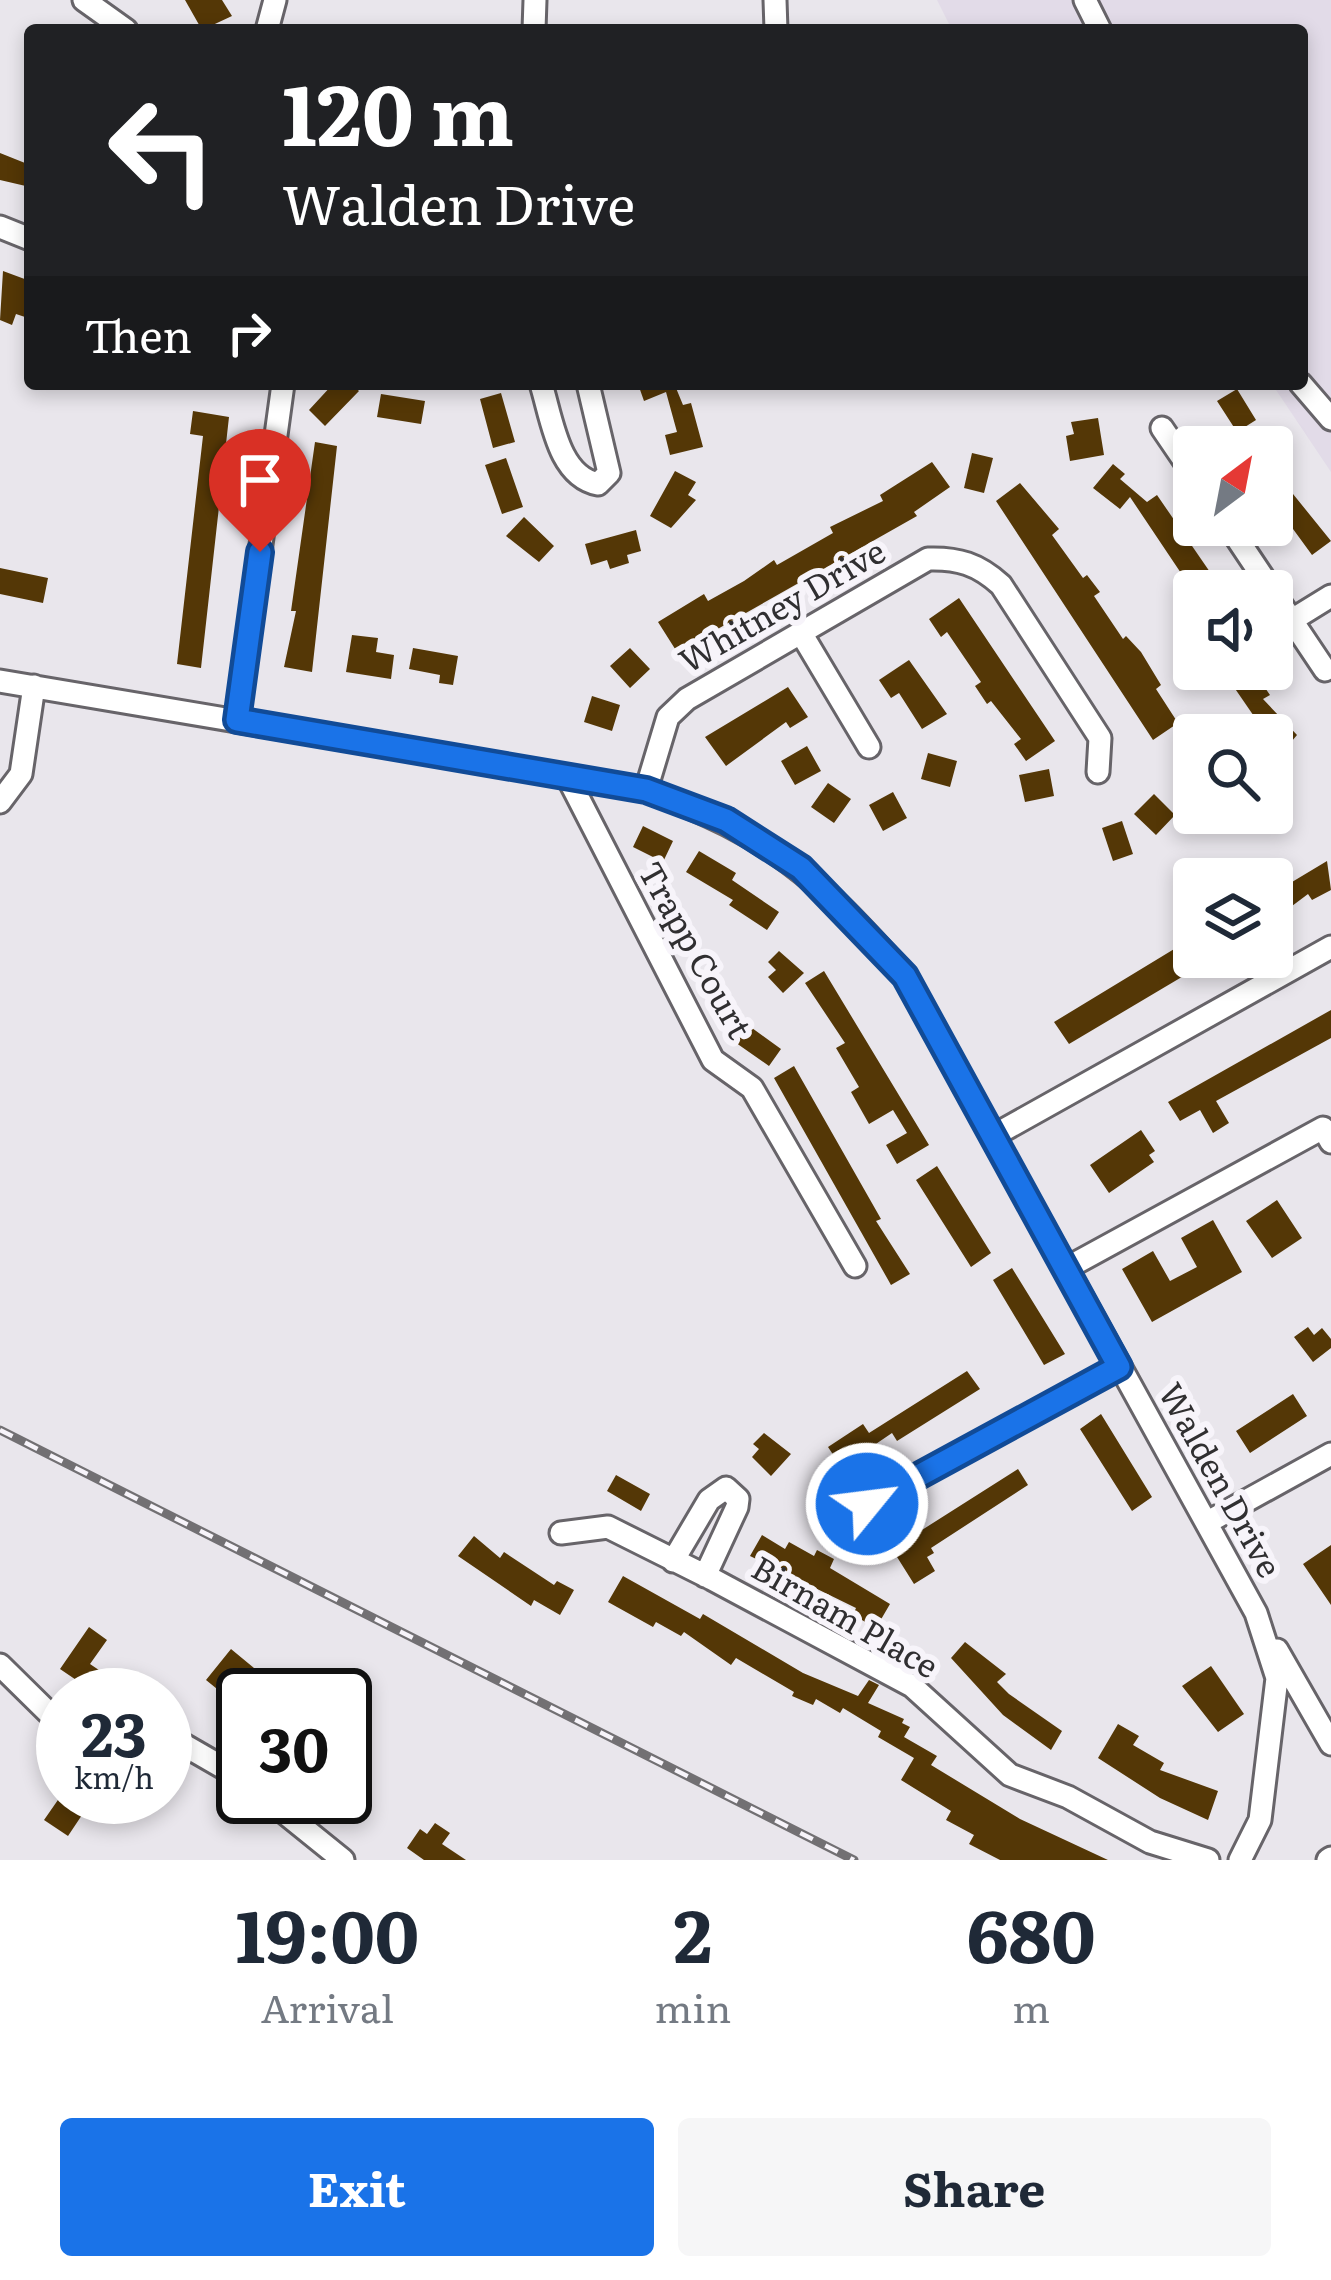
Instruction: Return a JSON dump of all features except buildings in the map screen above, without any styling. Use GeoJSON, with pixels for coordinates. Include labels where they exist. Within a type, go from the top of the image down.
{"type":"FeatureCollection","features":[{"type":"Feature","properties":{"kind":"street"},"geometry":{"type":"LineString","coordinates":[[84,0],[118,24]]}},
{"type":"Feature","properties":{"kind":"street"},"geometry":{"type":"LineString","coordinates":[[237,720],[282,390]]}},
{"type":"Feature","properties":{"kind":"street"},"geometry":{"type":"LineString","coordinates":[[543,390],[568,467],[581,481],[598,484],[609,472],[609,456],[590,390]]}},
{"type":"Feature","properties":{"kind":"street"},"geometry":{"type":"LineString","coordinates":[[1306,390],[1331,419]]}},
{"type":"Feature","properties":{"kind":"street"},"geometry":{"type":"LineString","coordinates":[[1162,428],[1173,444]]}},
{"type":"Feature","properties":{"kind":"street","name":"Whitney Drive"},"geometry":{"type":"LineString","coordinates":[[646,790],[668,717],[687,699],[928,559],[956,559],[983,569],[1001,585],[1100,738],[1098,772]]}},
{"type":"Feature","properties":{"kind":"street"},"geometry":{"type":"LineString","coordinates":[[1293,619],[1331,596]]}},
{"type":"Feature","properties":{"kind":"street"},"geometry":{"type":"LineString","coordinates":[[1293,622],[1325,670]]}},
{"type":"Feature","properties":{"kind":"street"},"geometry":{"type":"LineString","coordinates":[[802,633],[869,747]]}},
{"type":"Feature","properties":{"kind":"street","name":"Walden Drive"},"geometry":{"type":"LineString","coordinates":[[0,681],[646,790],[726,820],[801,868],[853,916],[905,976],[1331,1744]]}},
{"type":"Feature","properties":{"kind":"street"},"geometry":{"type":"LineString","coordinates":[[0,802],[22,774],[34,686]]}},
{"type":"Feature","properties":{"kind":"street","name":"Trapp Court"},"geometry":{"type":"LineString","coordinates":[[567,776],[713,1060],[752,1088],[855,1266]]}},
{"type":"Feature","properties":{"kind":"street"},"geometry":{"type":"LineString","coordinates":[[993,1136],[1331,947]]}},
{"type":"Feature","properties":{"kind":"street"},"geometry":{"type":"LineString","coordinates":[[1065,1269],[1322,1128],[1331,1142]]}},
{"type":"Feature","properties":{"kind":"street"},"geometry":{"type":"LineString","coordinates":[[867,1504],[1119,1367]]}},
{"type":"Feature","properties":{"kind":"street"},"geometry":{"type":"LineString","coordinates":[[1208,1522],[1331,1454]]}},
{"type":"Feature","properties":{"kind":"street"},"geometry":{"type":"LineString","coordinates":[[673,1561],[709,1500],[726,1488],[738,1499],[737,1507],[705,1576]]}},
{"type":"Feature","properties":{"kind":"street","name":"Birnam Place"},"geometry":{"type":"LineString","coordinates":[[561,1533],[608,1527],[705,1576],[912,1686],[1010,1774],[1069,1797],[1150,1842],[1208,1860]]}},
{"type":"Feature","properties":{"kind":"street","name":"Walden Drive"},"geometry":{"type":"LineString","coordinates":[[1240,1860],[1260,1820],[1277,1678],[1256,1613]]}},
{"type":"Feature","properties":{"kind":"street"},"geometry":{"type":"LineString","coordinates":[[0,1665],[36,1700]]}},
{"type":"Feature","properties":{"kind":"street"},"geometry":{"type":"LineString","coordinates":[[298,1824],[343,1860]]}},
{"type":"Feature","properties":{"kind":"shaded area"},"geometry":{"type":"Polygon","coordinates":[[[937,0],[1331,0],[1331,472],[1276,390],[1308,390],[1308,24],[949,24],[937,0]]]}},
{"type":"Feature","properties":{"kind":"railway"},"geometry":{"type":"LineString","coordinates":[[0,1430],[854,1860]]}},
{"type":"Feature","properties":{"kind":"route"},"geometry":{"type":"LineString","coordinates":[[260,552],[237,720],[646,790],[726,820],[801,868],[853,916],[905,976],[1119,1367],[867,1504]]}}]}
